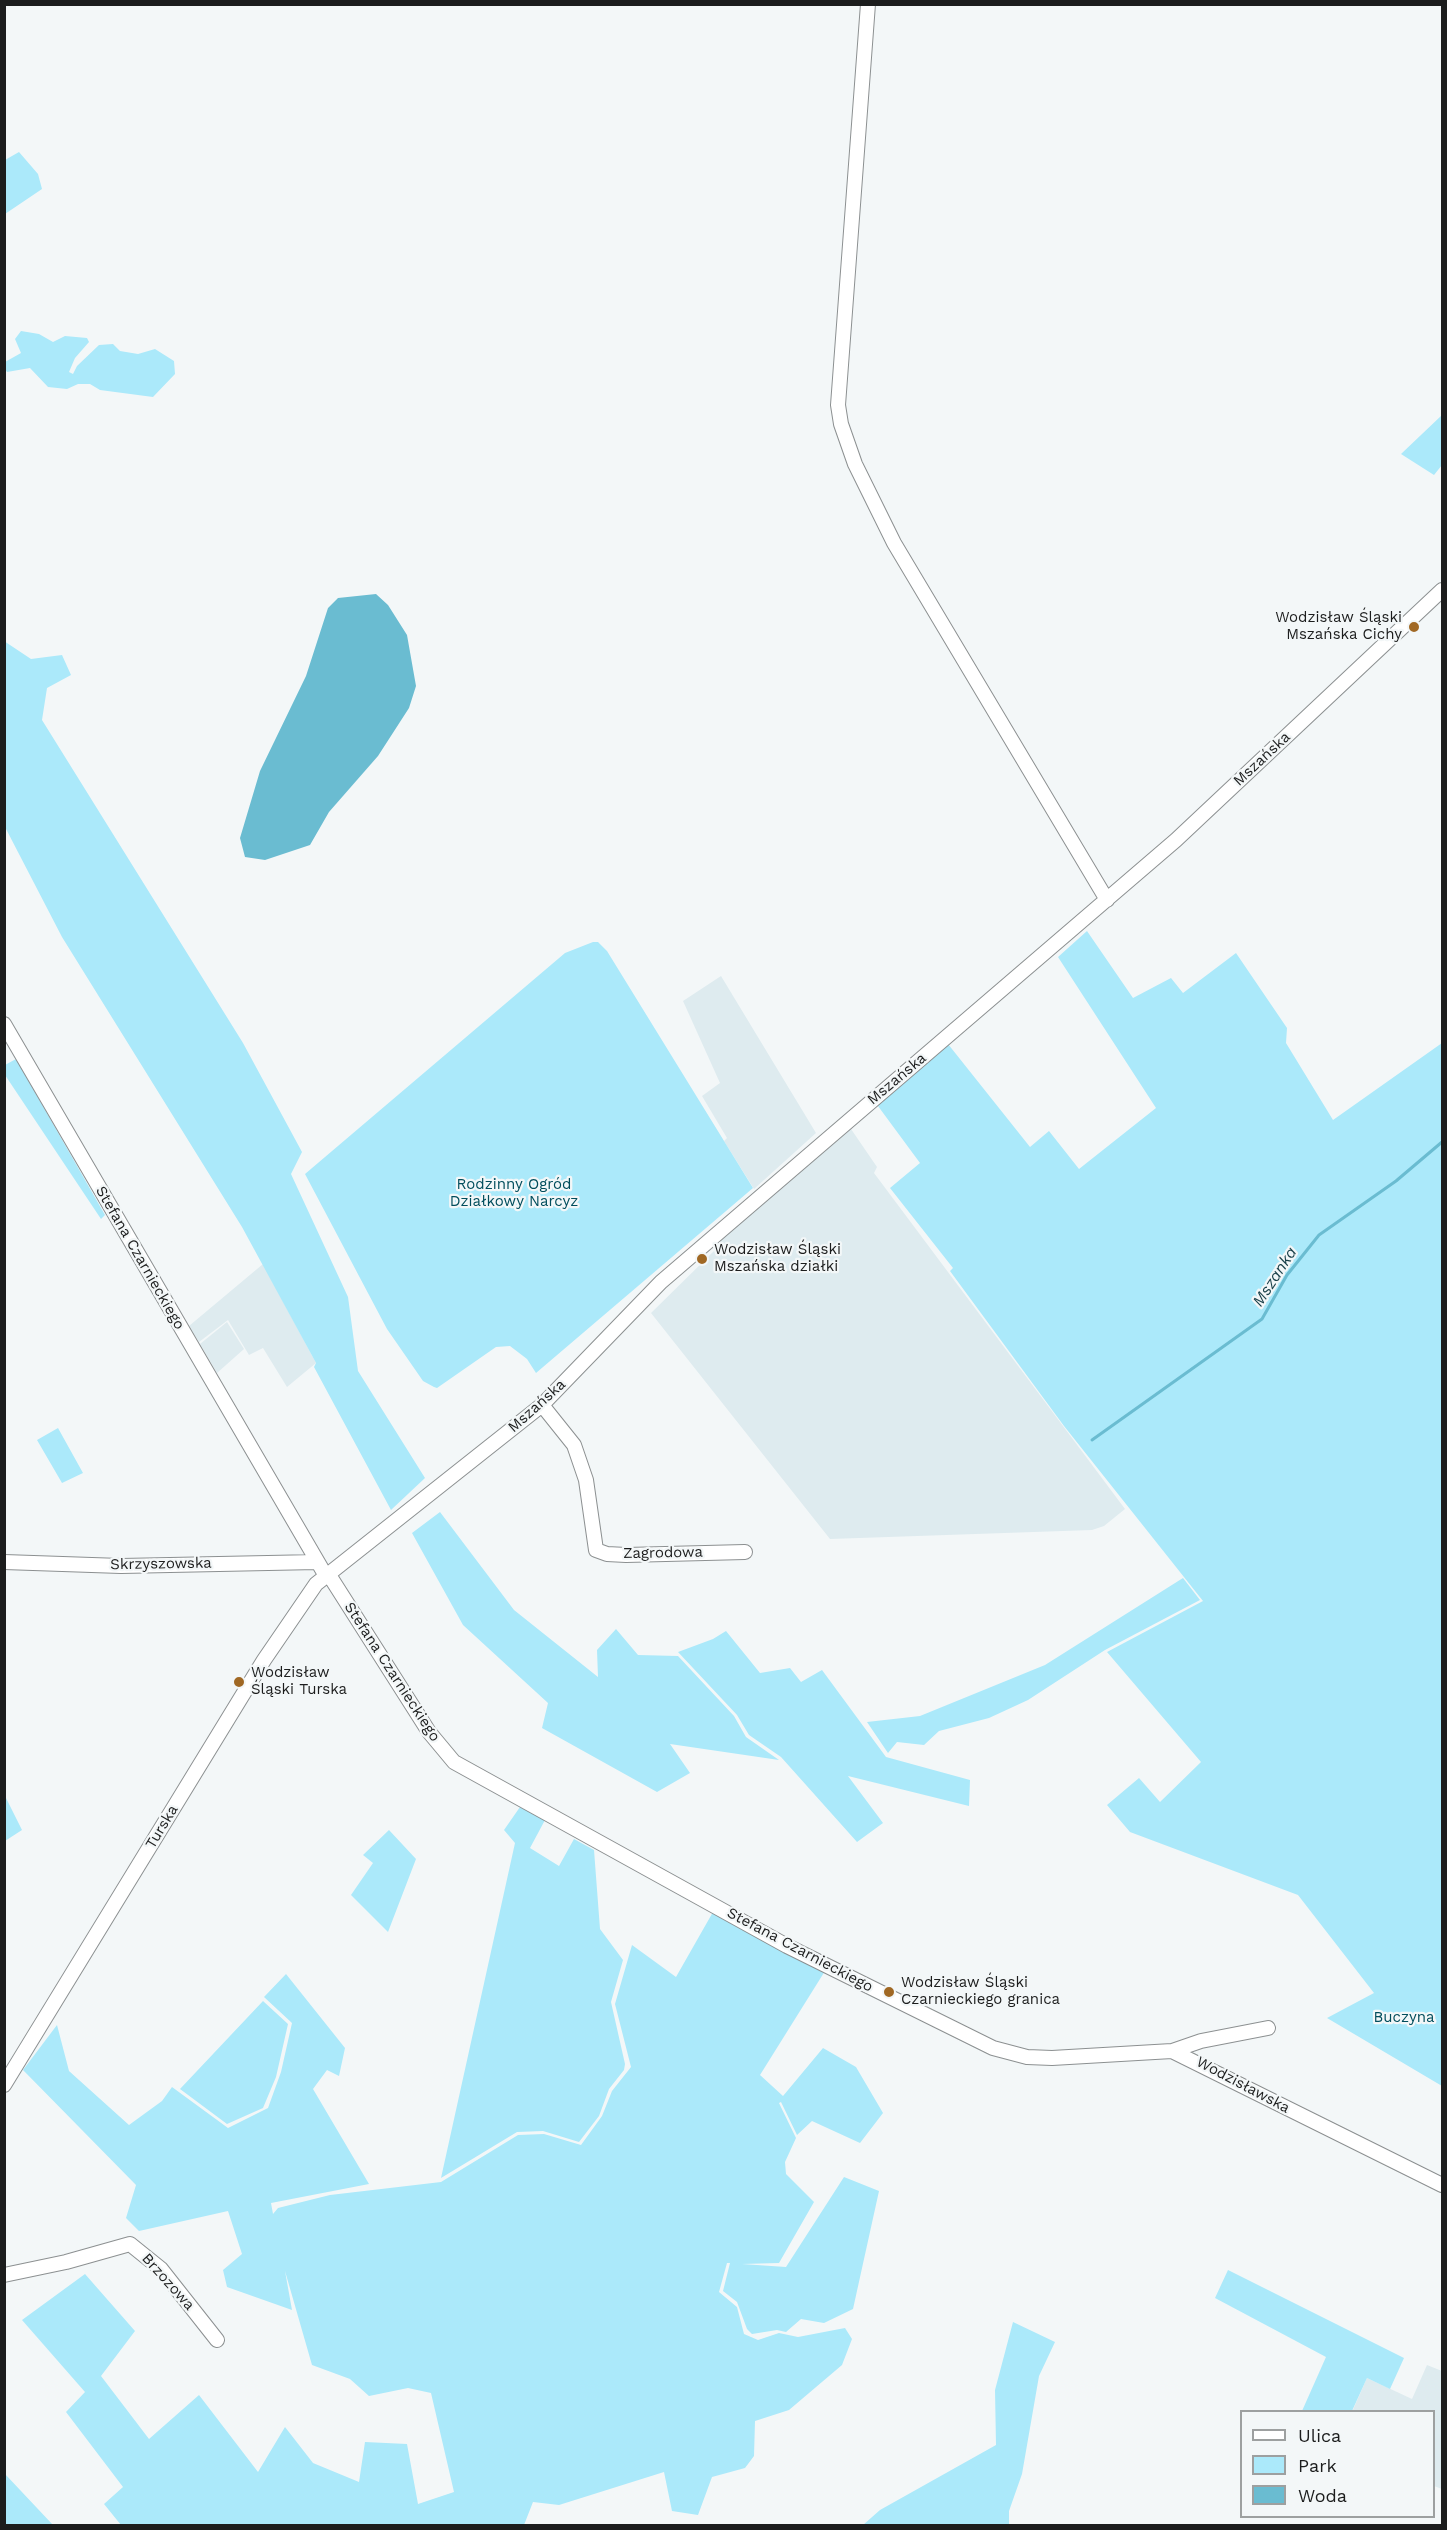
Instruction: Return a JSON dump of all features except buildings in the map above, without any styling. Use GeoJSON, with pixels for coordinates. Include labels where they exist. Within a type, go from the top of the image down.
{"type":"FeatureCollection","features":[{"type":"Feature","properties":{"kind":"street"},"geometry":{"type":"LineString","coordinates":[[868,4],[839,393],[841,424],[855,464],[894,543],[1107,900]]}},
{"type":"Feature","properties":{"kind":"street","name":"Mszańska"},"geometry":{"type":"LineString","coordinates":[[327,1574],[542,1405],[661,1282],[1176,840],[1443,590]]}},
{"type":"Feature","properties":{"kind":"street","name":"Stefana Czarnieckiego"},"geometry":{"type":"LineString","coordinates":[[4,1024],[317,1562],[335,1583],[443,1752],[465,1771],[530,1803],[642,1868],[828,1967],[977,2041],[1002,2051],[1028,2057],[1080,2058],[1172,2051]]}},
{"type":"Feature","properties":{"kind":"street","name":"Zagrodowa"},"geometry":{"type":"LineString","coordinates":[[542,1405],[574,1445],[586,1480],[596,1550],[607,1554],[626,1555],[745,1552]]}},
{"type":"Feature","properties":{"kind":"street","name":"Skrzyszowska"},"geometry":{"type":"LineString","coordinates":[[4,1562],[121,1566],[317,1562]]}},
{"type":"Feature","properties":{"kind":"street","name":"Turska"},"geometry":{"type":"LineString","coordinates":[[4,2085],[269,1652],[303,1600],[327,1574]]}},
{"type":"Feature","properties":{"kind":"street"},"geometry":{"type":"LineString","coordinates":[[1172,2051],[1201,2042],[1268,2028]]}},
{"type":"Feature","properties":{"kind":"street","name":"Wodzisławska"},"geometry":{"type":"LineString","coordinates":[[1172,2051],[1443,2185]]}},
{"type":"Feature","properties":{"kind":"street","name":"Brzozowa"},"geometry":{"type":"LineString","coordinates":[[4,2275],[66,2262],[130,2244],[161,2269],[217,2340]]}},
{"type":"Feature","properties":{"kind":"shaded area"},"geometry":{"type":"Polygon","coordinates":[[[721,976],[816,1133],[754,1189],[724,1141],[727,1138],[702,1096],[720,1083],[683,1001],[721,976]]]}},
{"type":"Feature","properties":{"kind":"shaded area"},"geometry":{"type":"Polygon","coordinates":[[[851,1129],[877,1167],[874,1173],[1125,1509],[1104,1526],[1092,1530],[830,1539],[651,1313],[714,1251],[721,1239],[851,1129]]]}},
{"type":"Feature","properties":{"kind":"shaded area"},"geometry":{"type":"Polygon","coordinates":[[[263,1264],[316,1363],[287,1387],[263,1348],[249,1355],[228,1320],[199,1342],[189,1326],[263,1264]]]}},
{"type":"Feature","properties":{"kind":"shaded area"},"geometry":{"type":"Polygon","coordinates":[[[227,1322],[244,1349],[217,1373],[200,1344],[227,1322]]]}},
{"type":"Feature","properties":{"kind":"shaded area"},"geometry":{"type":"Polygon","coordinates":[[[1427,2365],[1442,2371],[1442,2489],[1435,2486],[1435,2410],[1353,2410],[1367,2378],[1412,2399],[1427,2365]]]}},
{"type":"Feature","properties":{"kind":"green space"},"geometry":{"type":"Polygon","coordinates":[[[19,152],[38,174],[42,189],[5,214],[5,160],[19,152]]]}},
{"type":"Feature","properties":{"kind":"green space"},"geometry":{"type":"Polygon","coordinates":[[[21,331],[39,334],[53,342],[65,336],[87,338],[89,342],[75,358],[69,372],[73,374],[77,366],[99,345],[113,344],[120,351],[138,354],[155,349],[174,361],[175,374],[153,397],[100,390],[90,384],[78,384],[67,389],[48,387],[30,368],[7,372],[5,369],[5,362],[21,353],[15,339],[21,331]]]}},
{"type":"Feature","properties":{"kind":"green space"},"geometry":{"type":"Polygon","coordinates":[[[1442,415],[1442,465],[1434,475],[1401,454],[1442,415]]]}},
{"type":"Feature","properties":{"kind":"green space"},"geometry":{"type":"Polygon","coordinates":[[[4,641],[31,659],[62,655],[71,675],[47,688],[42,720],[243,1043],[302,1152],[291,1174],[348,1297],[358,1371],[425,1478],[391,1510],[314,1367],[316,1363],[242,1227],[62,937],[5,827],[4,641]]]}},
{"type":"Feature","properties":{"kind":"green space","name":"Buczyna"},"geometry":{"type":"Polygon","coordinates":[[[1087,931],[1133,998],[1171,978],[1183,993],[1236,953],[1287,1028],[1286,1043],[1333,1120],[1442,1043],[1442,2086],[1327,2018],[1374,1993],[1298,1895],[1130,1832],[1107,1805],[1139,1778],[1160,1802],[1201,1762],[1107,1652],[1203,1601],[1064,1426],[950,1271],[953,1268],[890,1188],[920,1163],[875,1102],[948,1044],[1030,1147],[1049,1131],[1079,1169],[1156,1108],[1058,957],[1087,931]]]}},
{"type":"Feature","properties":{"kind":"green space","name":"Rodzinny Ogród Działkowy Narcyz"},"geometry":{"type":"Polygon","coordinates":[[[598,942],[607,951],[753,1188],[536,1373],[527,1359],[510,1346],[496,1347],[437,1388],[434,1387],[423,1381],[387,1329],[305,1174],[565,953],[598,942]]]}},
{"type":"Feature","properties":{"kind":"green space"},"geometry":{"type":"Polygon","coordinates":[[[16,1059],[105,1215],[101,1219],[5,1075],[5,1065],[16,1059]]]}},
{"type":"Feature","properties":{"kind":"green space"},"geometry":{"type":"Polygon","coordinates":[[[58,1428],[83,1473],[62,1483],[37,1440],[58,1428]]]}},
{"type":"Feature","properties":{"kind":"green space"},"geometry":{"type":"Polygon","coordinates":[[[440,1512],[514,1610],[598,1677],[597,1650],[616,1629],[638,1655],[678,1656],[734,1716],[746,1737],[779,1760],[670,1744],[690,1773],[657,1792],[542,1728],[548,1703],[463,1625],[412,1533],[440,1512]]]}},
{"type":"Feature","properties":{"kind":"green space"},"geometry":{"type":"Polygon","coordinates":[[[1183,1578],[1200,1600],[1105,1650],[1028,1700],[989,1718],[939,1731],[924,1745],[897,1742],[888,1753],[867,1722],[920,1716],[1045,1665],[1183,1578]]]}},
{"type":"Feature","properties":{"kind":"green space"},"geometry":{"type":"Polygon","coordinates":[[[726,1631],[760,1673],[790,1668],[801,1682],[822,1670],[886,1757],[970,1780],[969,1806],[848,1776],[883,1823],[857,1842],[781,1757],[749,1735],[737,1715],[678,1652],[713,1639],[726,1631]]]}},
{"type":"Feature","properties":{"kind":"green space"},"geometry":{"type":"Polygon","coordinates":[[[5,1796],[22,1830],[4,1841],[5,1796]]]}},
{"type":"Feature","properties":{"kind":"green space"},"geometry":{"type":"Polygon","coordinates":[[[520,1807],[545,1820],[530,1848],[559,1866],[574,1839],[594,1850],[600,1929],[623,1960],[611,2002],[625,2064],[624,2070],[609,2089],[599,2116],[579,2142],[543,2131],[517,2132],[441,2178],[515,1843],[504,1830],[520,1807]]]}},
{"type":"Feature","properties":{"kind":"green space"},"geometry":{"type":"Polygon","coordinates":[[[389,1830],[416,1859],[388,1932],[351,1895],[373,1863],[363,1855],[389,1830]]]}},
{"type":"Feature","properties":{"kind":"green space"},"geometry":{"type":"Polygon","coordinates":[[[713,1912],[825,1971],[760,2075],[783,2096],[823,2048],[856,2067],[883,2113],[860,2143],[812,2121],[797,2135],[781,2102],[779,2103],[796,2138],[785,2162],[786,2174],[814,2202],[779,2263],[742,2264],[786,2267],[844,2177],[879,2191],[853,2309],[824,2323],[801,2319],[786,2332],[777,2330],[752,2334],[747,2329],[737,2302],[723,2291],[730,2263],[727,2263],[719,2292],[737,2307],[744,2334],[758,2340],[779,2333],[798,2337],[845,2328],[852,2339],[842,2365],[789,2410],[755,2421],[754,2456],[745,2468],[712,2477],[698,2515],[672,2511],[664,2472],[559,2505],[533,2502],[524,2525],[121,2525],[104,2504],[123,2487],[66,2412],[85,2392],[22,2320],[85,2274],[135,2331],[101,2376],[149,2439],[199,2395],[258,2472],[285,2427],[313,2463],[359,2482],[365,2442],[407,2444],[418,2504],[454,2492],[431,2393],[408,2388],[369,2396],[350,2379],[312,2365],[285,2271],[292,2310],[227,2287],[223,2270],[242,2254],[228,2211],[139,2231],[126,2218],[136,2185],[23,2070],[57,2025],[69,2071],[129,2125],[162,2101],[172,2087],[228,2128],[268,2108],[281,2072],[292,2023],[264,1997],[286,1974],[345,2048],[339,2076],[327,2070],[313,2089],[369,2184],[271,2203],[273,2214],[278,2208],[330,2195],[441,2182],[518,2135],[544,2134],[581,2145],[602,2116],[612,2091],[631,2067],[615,2004],[632,1945],[676,1977],[713,1912]]]}},
{"type":"Feature","properties":{"kind":"green space"},"geometry":{"type":"Polygon","coordinates":[[[263,2001],[288,2024],[276,2077],[263,2108],[227,2124],[180,2089],[263,2001]]]}},
{"type":"Feature","properties":{"kind":"green space"},"geometry":{"type":"Polygon","coordinates":[[[1228,2270],[1404,2358],[1390,2389],[1367,2378],[1352,2410],[1302,2410],[1326,2357],[1215,2298],[1228,2270]]]}},
{"type":"Feature","properties":{"kind":"green space"},"geometry":{"type":"Polygon","coordinates":[[[1013,2322],[1055,2342],[1039,2376],[1022,2474],[1009,2511],[1009,2525],[863,2525],[880,2510],[996,2445],[995,2390],[1013,2322]]]}},
{"type":"Feature","properties":{"kind":"green space"},"geometry":{"type":"Polygon","coordinates":[[[5,2474],[53,2525],[5,2525],[5,2474]]]}},
{"type":"Feature","properties":{"kind":"water"},"geometry":{"type":"Polygon","coordinates":[[[376,594],[388,605],[407,635],[416,686],[409,708],[378,756],[329,812],[310,845],[265,860],[245,857],[240,838],[260,771],[306,676],[328,608],[338,598],[376,594]]]}},
{"type":"Feature","properties":{"kind":"waterway","name":"Mszanka"},"geometry":{"type":"LineString","coordinates":[[1092,1440],[1262,1319],[1287,1275],[1319,1235],[1396,1181],[1442,1142]]}},
{"type":"Feature","properties":{"kind":"place","name":"Wodzisław Śląski Mszańska Cichy"},"geometry":{"type":"Point","coordinates":[1414,627]}},
{"type":"Feature","properties":{"kind":"place","name":"Wodzisław Śląski Mszańska działki"},"geometry":{"type":"Point","coordinates":[702,1259]}},
{"type":"Feature","properties":{"kind":"place","name":"Wodzisław Śląski Turska"},"geometry":{"type":"Point","coordinates":[239,1682]}},
{"type":"Feature","properties":{"kind":"place","name":"Wodzisław Śląski Czarnieckiego granica"},"geometry":{"type":"Point","coordinates":[889,1992]}}]}
